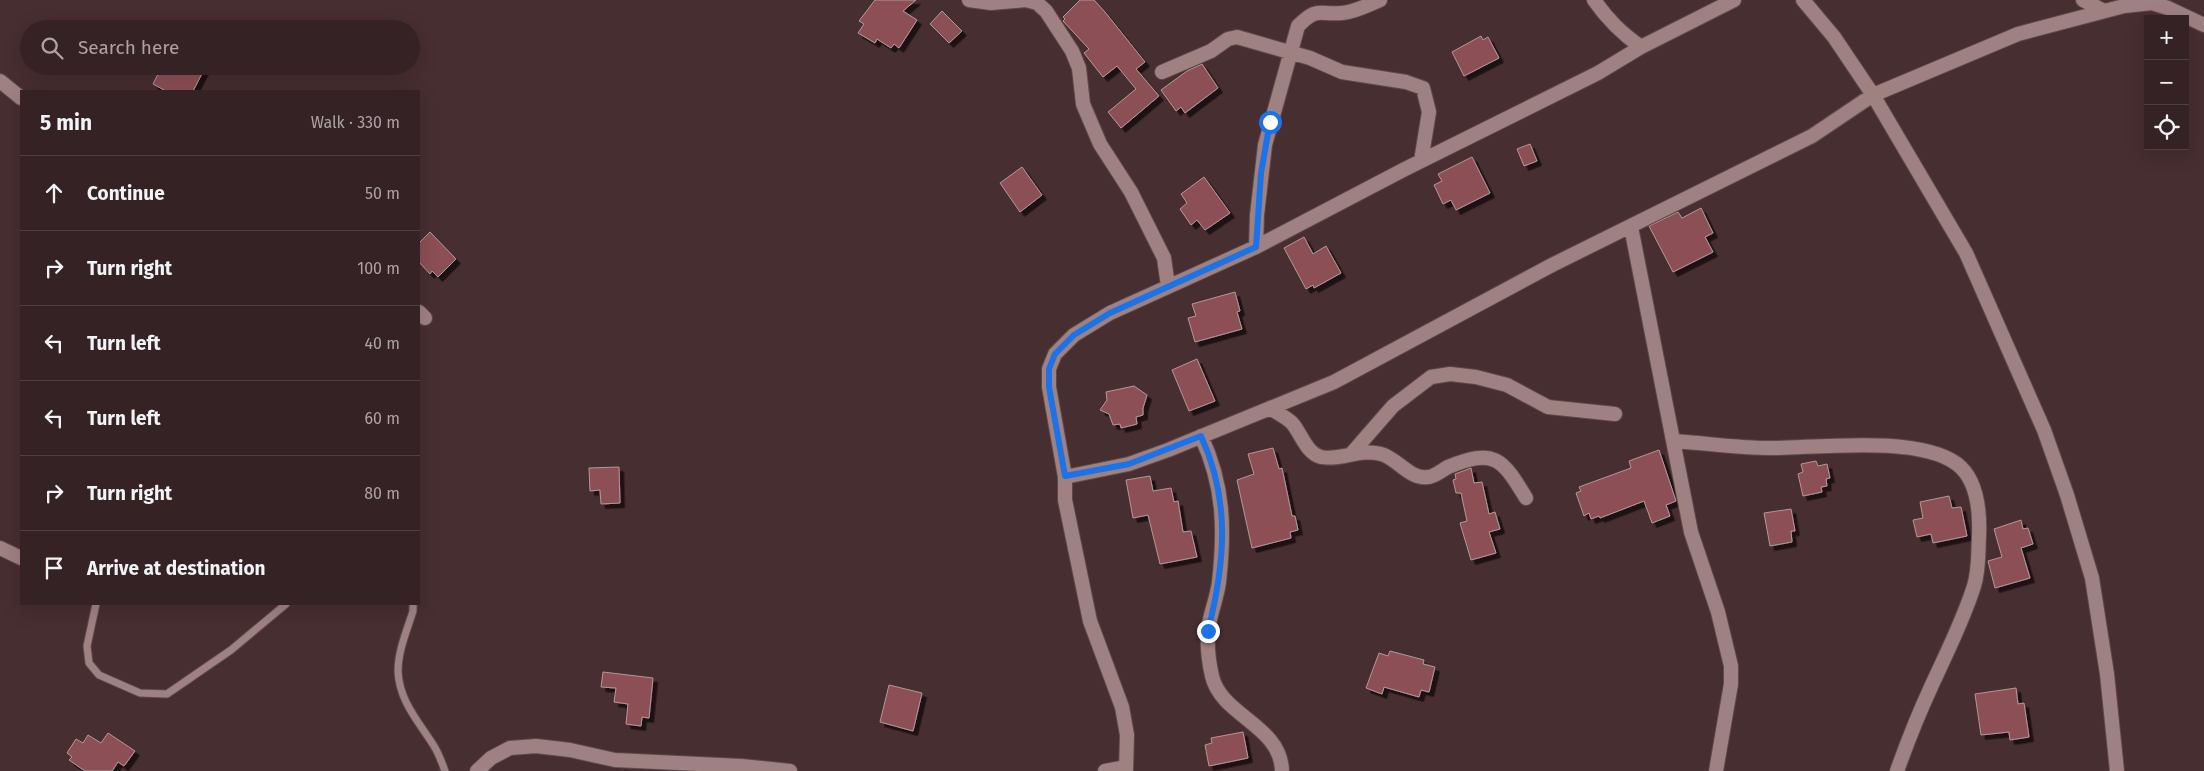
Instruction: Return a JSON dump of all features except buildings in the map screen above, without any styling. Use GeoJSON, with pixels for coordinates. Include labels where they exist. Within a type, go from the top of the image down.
{"type":"FeatureCollection","features":[{"type":"Feature","properties":{"kind":"street"},"geometry":{"type":"LineString","coordinates":[[969,0],[991,3],[1026,0],[1037,2],[1046,11],[1072,51],[1079,68],[1083,104],[1100,144],[1131,192],[1164,258],[1168,286]]}},
{"type":"Feature","properties":{"kind":"street"},"geometry":{"type":"LineString","coordinates":[[1310,15],[1314,0]]}},
{"type":"Feature","properties":{"kind":"street"},"geometry":{"type":"LineString","coordinates":[[1256,247],[1265,146],[1298,26],[1310,15],[1321,11],[1341,13],[1358,9],[1380,0]]}},
{"type":"Feature","properties":{"kind":"street"},"geometry":{"type":"LineString","coordinates":[[1594,0],[1609,21],[1621,33],[1641,47]]}},
{"type":"Feature","properties":{"kind":"street"},"geometry":{"type":"LineString","coordinates":[[1105,771],[1126,769],[1127,734],[1122,707],[1090,621],[1067,508],[1065,476],[1049,387],[1049,369],[1055,354],[1074,335],[1110,313],[1256,247],[1421,161],[1598,73],[1641,47],[1734,0]]}},
{"type":"Feature","properties":{"kind":"street"},"geometry":{"type":"LineString","coordinates":[[1803,0],[1834,37],[1873,95],[1966,253],[2031,400],[2058,469],[2092,578],[2107,674],[2117,771]]}},
{"type":"Feature","properties":{"kind":"street"},"geometry":{"type":"LineString","coordinates":[[2083,0],[2104,11]]}},
{"type":"Feature","properties":{"kind":"street"},"geometry":{"type":"LineString","coordinates":[[1065,476],[1129,464],[1334,382],[1552,265],[1812,136],[1873,95],[2018,34],[2124,6],[2152,3],[2168,8],[2204,25]]}},
{"type":"Feature","properties":{"kind":"street"},"geometry":{"type":"LineString","coordinates":[[1162,72],[1210,51],[1228,39],[1237,36],[1290,52],[1342,72],[1406,82],[1423,88],[1429,112],[1421,161]]}},
{"type":"Feature","properties":{"kind":"street"},"geometry":{"type":"LineString","coordinates":[[0,81],[20,97]]}},
{"type":"Feature","properties":{"kind":"street"},"geometry":{"type":"LineString","coordinates":[[1631,227],[1691,532],[1718,612],[1731,666],[1731,684],[1716,771]]}},
{"type":"Feature","properties":{"kind":"street"},"geometry":{"type":"LineString","coordinates":[[1352,453],[1393,406],[1431,377],[1450,374],[1476,377],[1507,385],[1548,407],[1615,414]]}},
{"type":"Feature","properties":{"kind":"street"},"geometry":{"type":"LineString","coordinates":[[1270,408],[1291,423],[1312,452],[1321,456],[1336,457],[1366,451],[1383,454],[1413,475],[1428,478],[1470,458],[1488,457],[1502,465],[1512,476],[1526,498]]}},
{"type":"Feature","properties":{"kind":"street"},"geometry":{"type":"LineString","coordinates":[[1201,436],[1214,468],[1223,515],[1219,582],[1208,631],[1211,673],[1215,689],[1224,700],[1261,730],[1272,742],[1281,758],[1282,771]]}},
{"type":"Feature","properties":{"kind":"street"},"geometry":{"type":"LineString","coordinates":[[1672,441],[1775,448],[1861,445],[1903,448],[1942,456],[1958,464],[1966,474],[1978,502],[1980,520],[1975,584],[1964,616],[1920,713],[1897,771]]}},
{"type":"Feature","properties":{"kind":"street"},"geometry":{"type":"LineString","coordinates":[[0,548],[20,558]]}},
{"type":"Feature","properties":{"kind":"street"},"geometry":{"type":"LineString","coordinates":[[477,771],[491,758],[510,748],[536,746],[570,750],[618,766],[741,766],[790,771]]}},
{"type":"Feature","properties":{"kind":"lane"},"geometry":{"type":"LineString","coordinates":[[96,605],[87,646],[89,663],[99,675],[140,693],[167,694],[231,650],[285,605]]}},
{"type":"Feature","properties":{"kind":"lane"},"geometry":{"type":"LineString","coordinates":[[413,605],[413,611],[400,653],[398,671],[402,695],[416,720],[436,748],[445,771]]}},
{"type":"Feature","properties":{"kind":"route"},"geometry":{"type":"LineString","coordinates":[[1208,631],[1219,582],[1223,515],[1218,482],[1212,461],[1201,436],[1129,464],[1065,476],[1049,387],[1049,369],[1055,354],[1074,335],[1110,313],[1256,247],[1261,173],[1270,122]]}}]}
